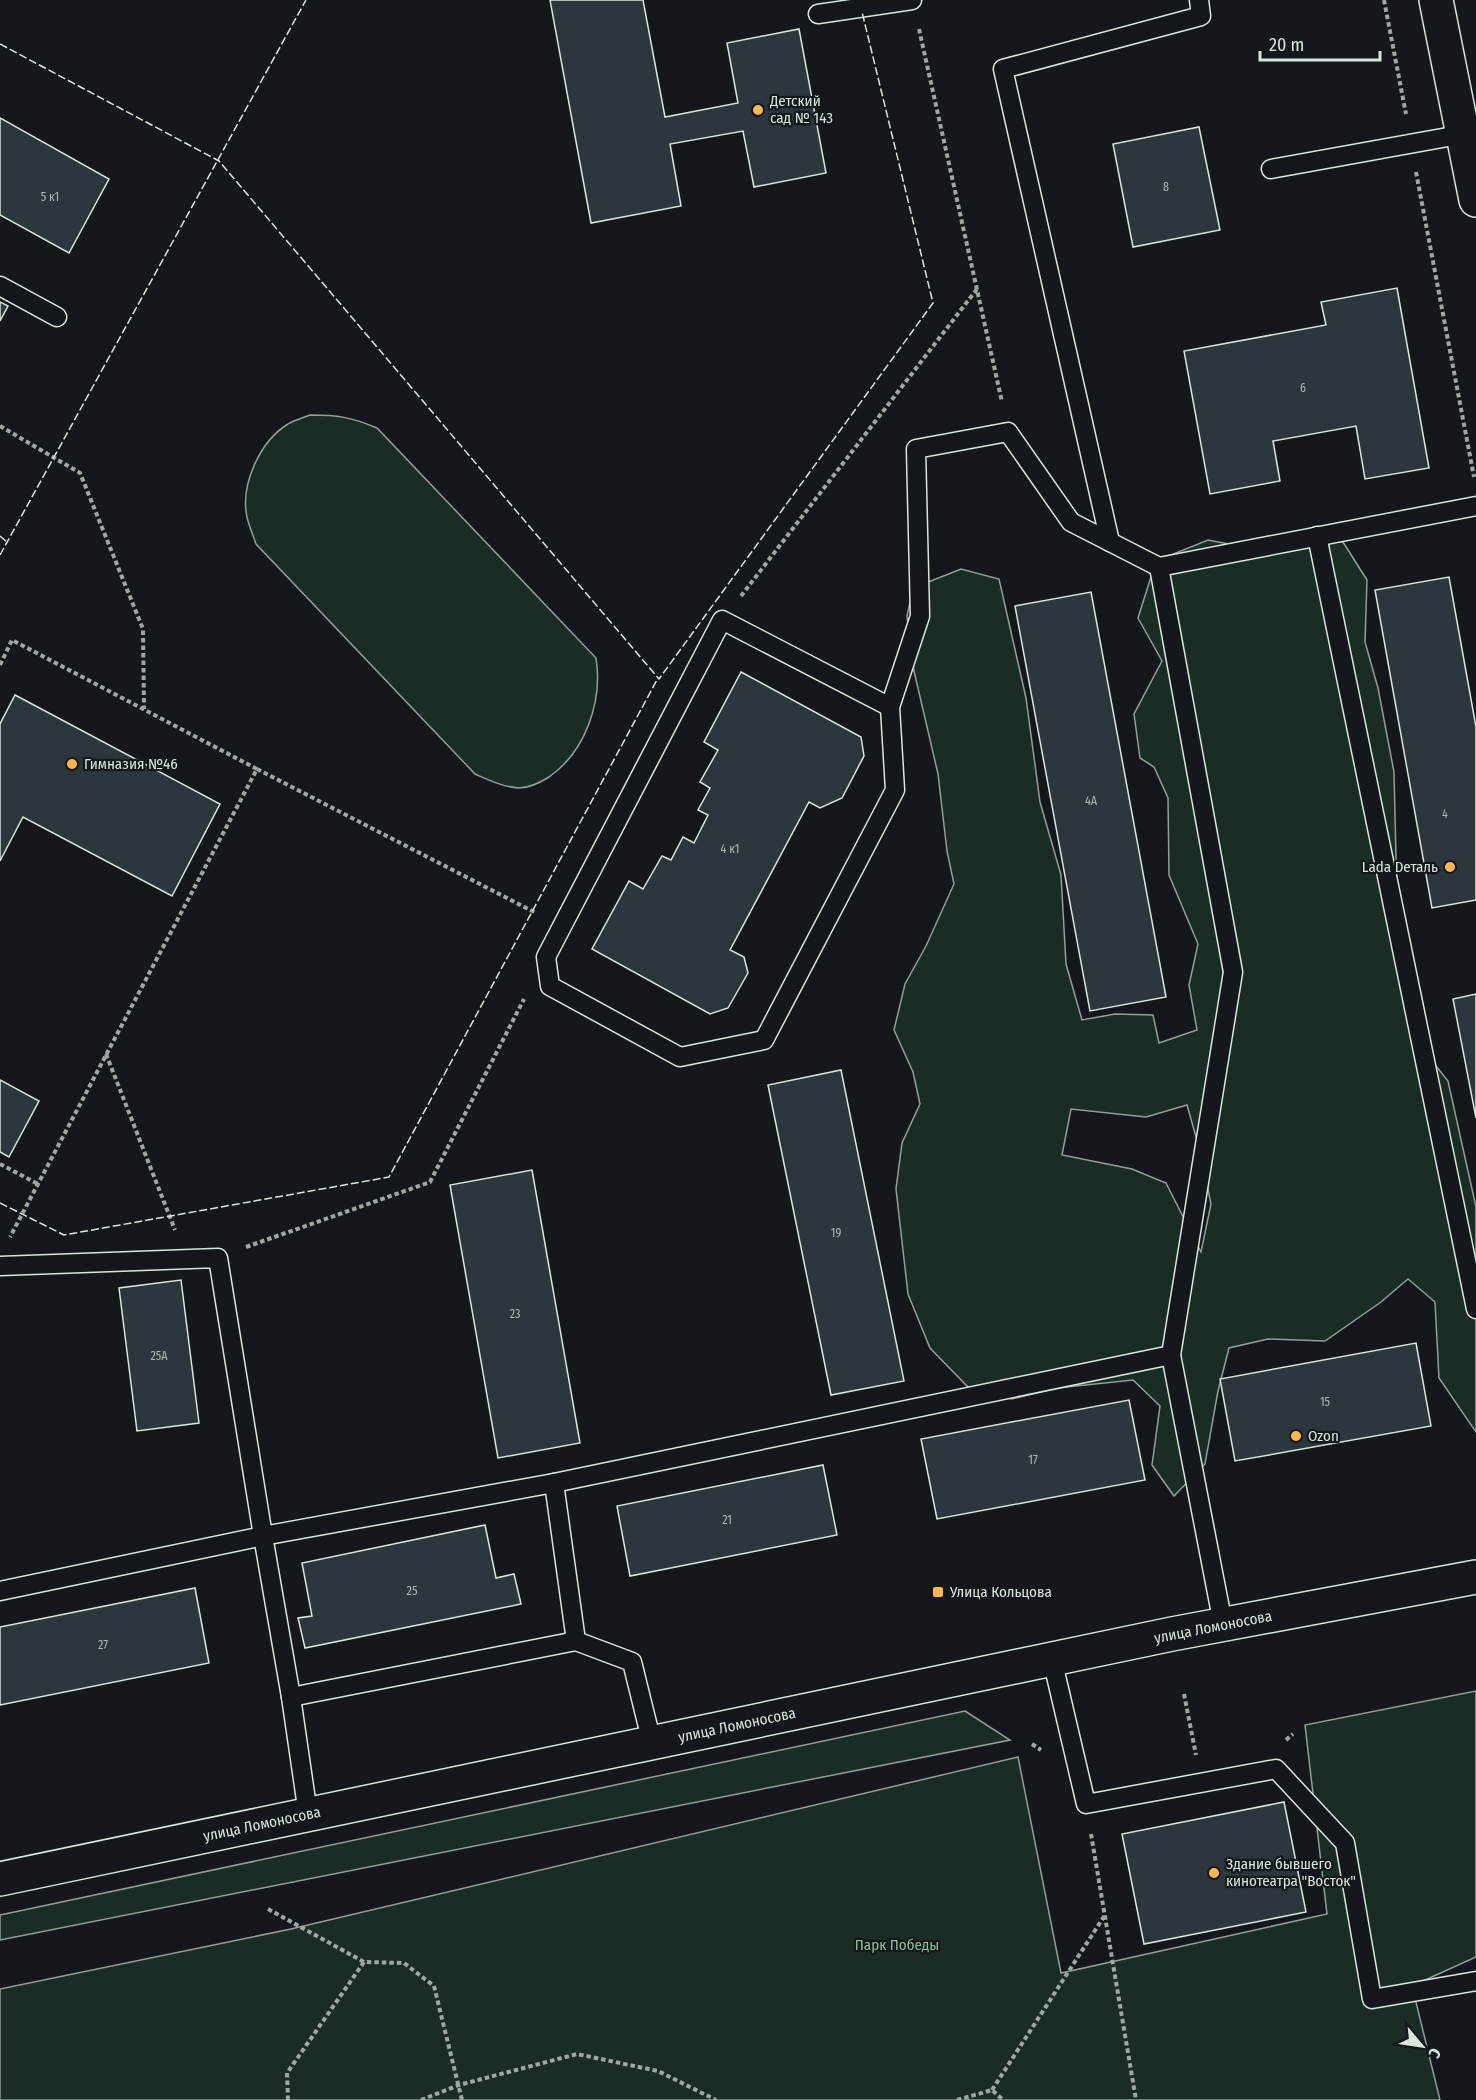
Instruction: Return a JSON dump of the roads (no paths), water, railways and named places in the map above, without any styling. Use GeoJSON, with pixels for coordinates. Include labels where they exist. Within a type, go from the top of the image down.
{"type":"FeatureCollection","features":[{"type":"Feature","properties":{"kind":"main road"},"geometry":{"type":"LineString","coordinates":[[1436,0],[1469,134],[1476,200]]}},
{"type":"Feature","properties":{"kind":"main road","name":"улица Ломоносова"},"geometry":{"type":"LineString","coordinates":[[0,1879],[1222,1624],[1476,1577]]}},
{"type":"Feature","properties":{"kind":"lane"},"geometry":{"type":"LineString","coordinates":[[818,14],[912,0]]}},
{"type":"Feature","properties":{"kind":"lane"},"geometry":{"type":"LineString","coordinates":[[1110,542],[1003,69],[1201,16],[1199,0]]}},
{"type":"Feature","properties":{"kind":"lane"},"geometry":{"type":"LineString","coordinates":[[1271,170],[1469,134]]}},
{"type":"Feature","properties":{"kind":"lane"},"geometry":{"type":"LineString","coordinates":[[0,286],[57,317]]}},
{"type":"Feature","properties":{"kind":"lane"},"geometry":{"type":"LineString","coordinates":[[890,707],[722,620],[546,957],[550,986],[680,1057],[764,1040],[896,790],[890,707],[920,616],[916,449],[1008,432],[1071,522],[1159,567],[1476,506]]}},
{"type":"Feature","properties":{"kind":"lane"},"geometry":{"type":"LineString","coordinates":[[1317,536],[1476,1309]]}},
{"type":"Feature","properties":{"kind":"lane"},"geometry":{"type":"LineString","coordinates":[[1159,567],[1233,972],[1171,1354],[1222,1624]]}},
{"type":"Feature","properties":{"kind":"lane"},"geometry":{"type":"LineString","coordinates":[[0,1266],[218,1258],[291,1697],[308,1814]]}},
{"type":"Feature","properties":{"kind":"lane"},"geometry":{"type":"LineString","coordinates":[[0,1591],[263,1536],[554,1483],[1171,1354]]}},
{"type":"Feature","properties":{"kind":"lane"},"geometry":{"type":"LineString","coordinates":[[554,1483],[576,1641]]}},
{"type":"Feature","properties":{"kind":"lane"},"geometry":{"type":"LineString","coordinates":[[291,1697],[576,1641],[632,1662],[652,1743]]}},
{"type":"Feature","properties":{"kind":"lane"},"geometry":{"type":"LineString","coordinates":[[1052,1659],[1086,1804],[1276,1769],[1345,1843],[1372,1999],[1476,1981]]}},
{"type":"Feature","properties":{"kind":"place","name":"Детский сад № 143"},"geometry":{"type":"Point","coordinates":[758,110]}},
{"type":"Feature","properties":{"kind":"place","name":"Гимназия №46"},"geometry":{"type":"Point","coordinates":[72,764]}},
{"type":"Feature","properties":{"kind":"place","name":"Lada Dеталь"},"geometry":{"type":"Point","coordinates":[1450,867]}},
{"type":"Feature","properties":{"kind":"place","name":"Ozon"},"geometry":{"type":"Point","coordinates":[1296,1436]}},
{"type":"Feature","properties":{"kind":"place","name":"Улица Кольцова"},"geometry":{"type":"Point","coordinates":[938,1592]}},
{"type":"Feature","properties":{"kind":"place","name":"Здание бывшего кинотеатра \"Восток\""},"geometry":{"type":"Point","coordinates":[1214,1873]}},
{"type":"Feature","properties":{"kind":"park label","name":"Парк Победы"},"geometry":{"type":"Point","coordinates":[897,1945]}}]}
